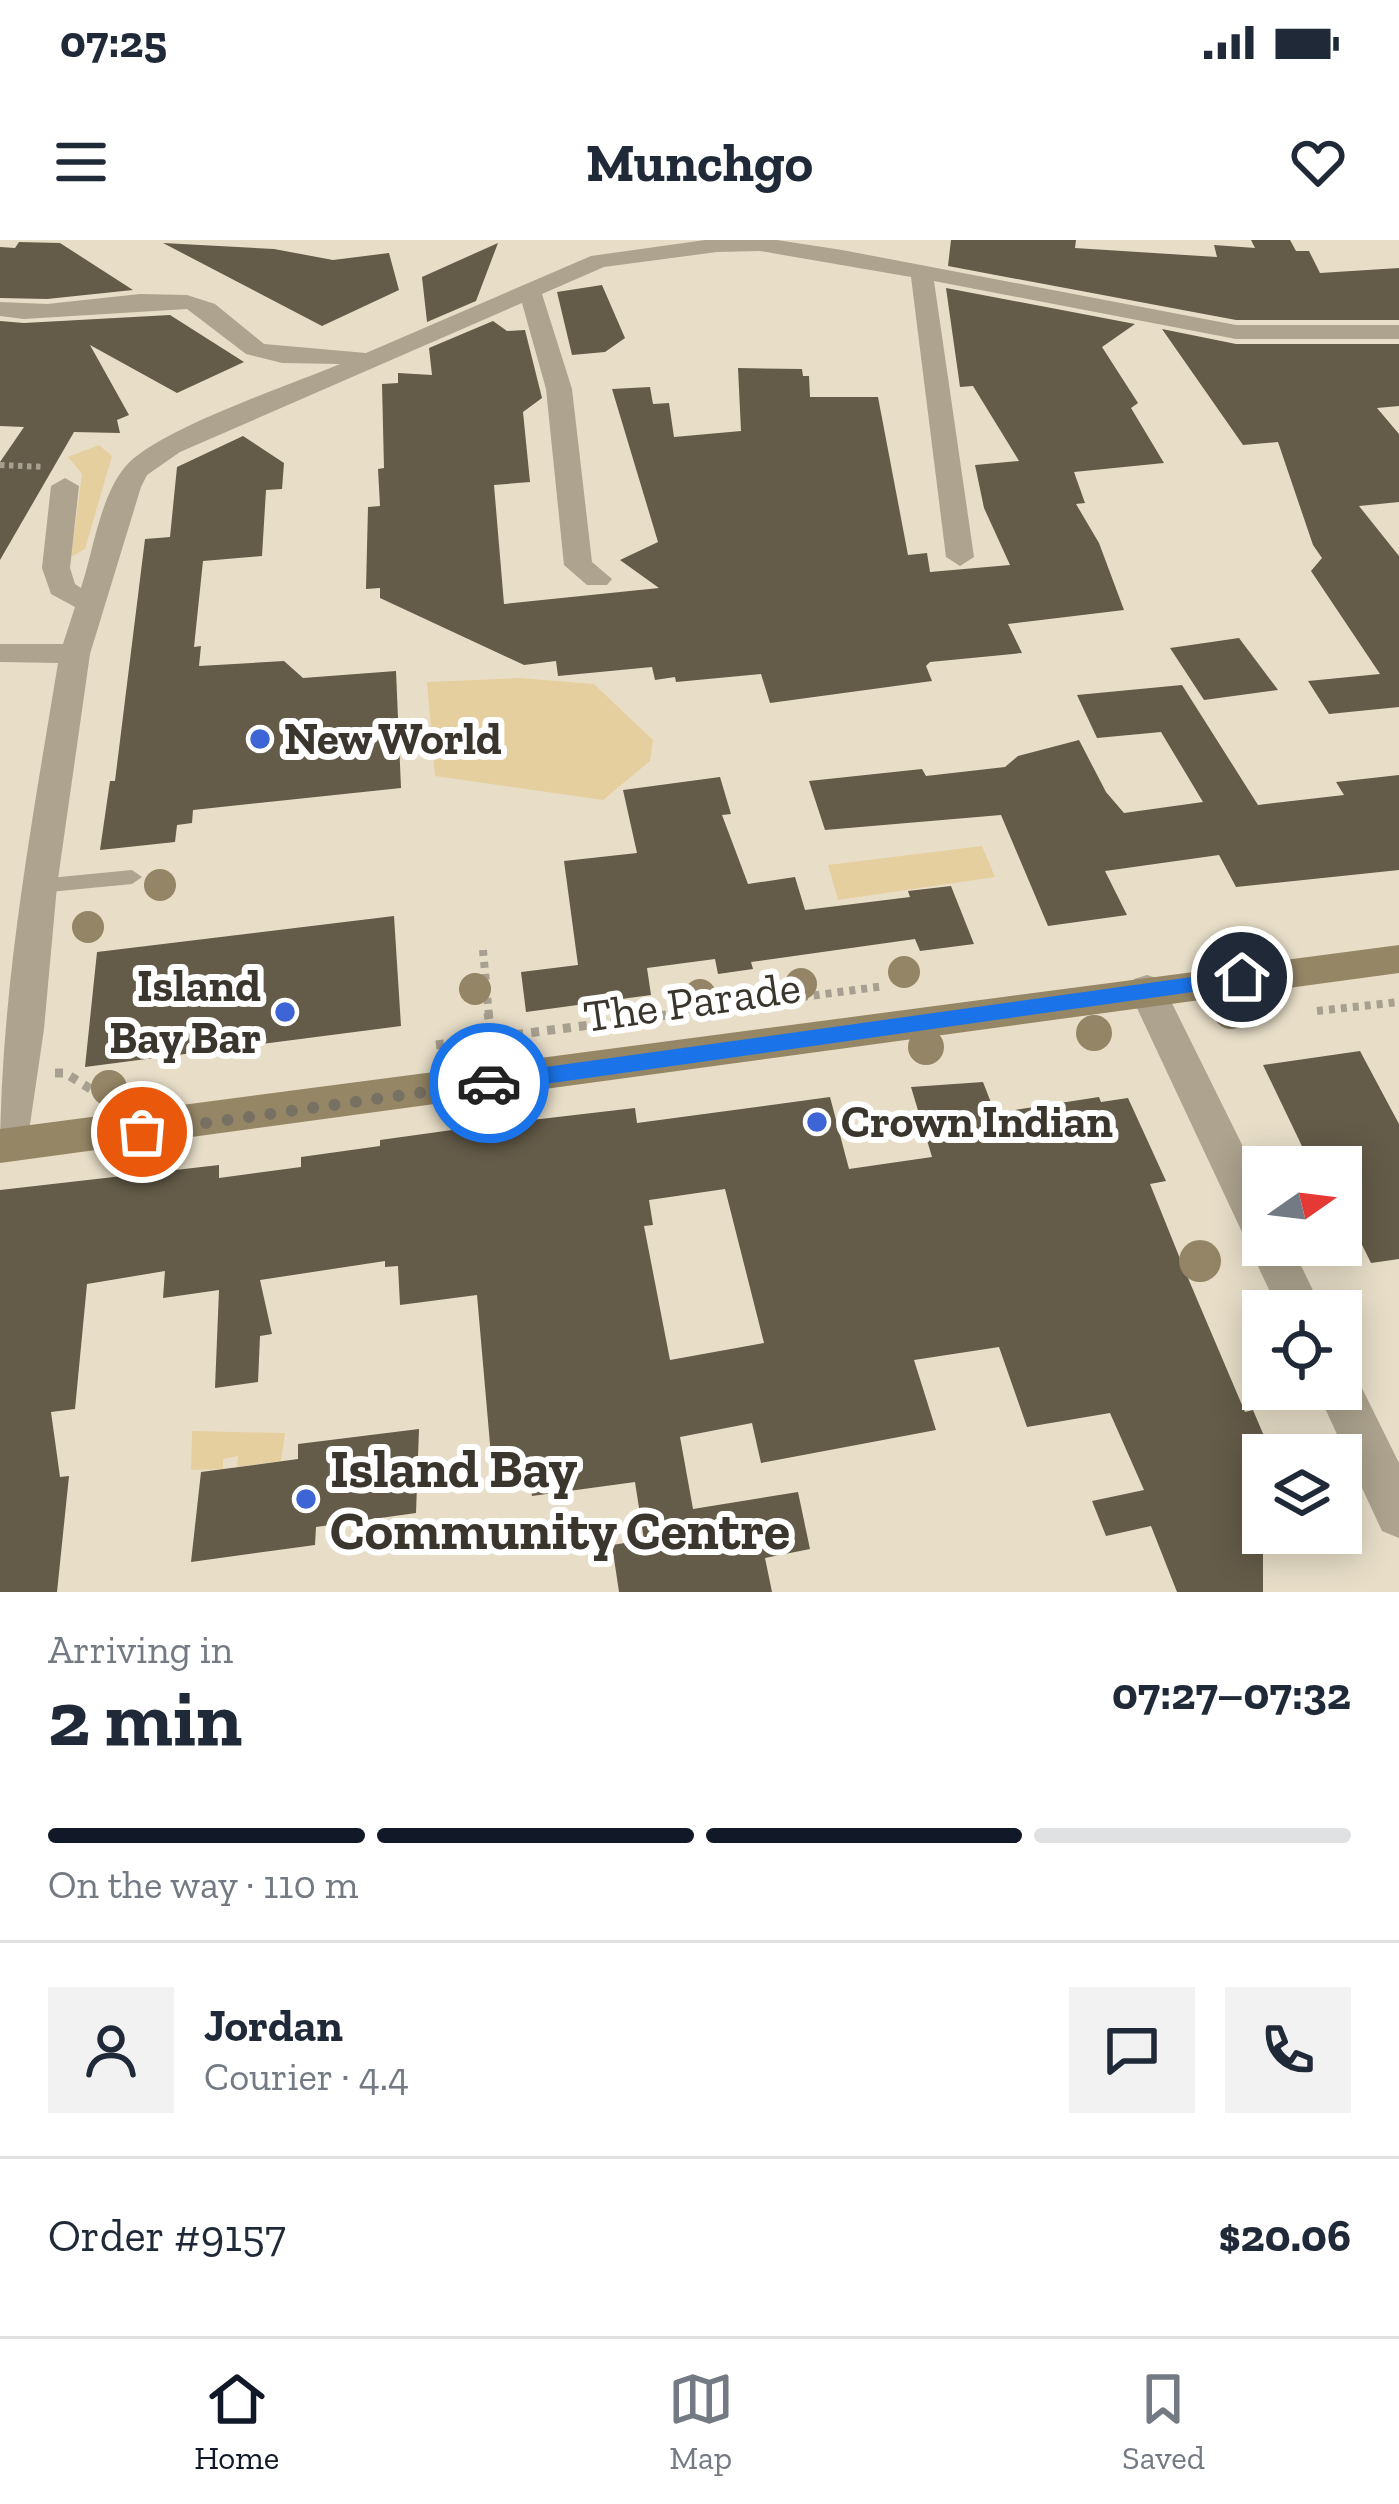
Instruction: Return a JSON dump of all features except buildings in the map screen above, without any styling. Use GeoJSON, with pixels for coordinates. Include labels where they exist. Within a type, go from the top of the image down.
{"type":"FeatureCollection","features":[{"type":"Feature","properties":{"kind":"main road","name":"The Parade"},"geometry":{"type":"LineString","coordinates":[[3,1145],[174,1128],[1148,989],[1399,958]]}},
{"type":"Feature","properties":{"kind":"street"},"geometry":{"type":"LineString","coordinates":[[3,1145],[17,1077],[39,886],[75,654],[136,470],[171,446],[599,261],[625,254],[742,244],[842,257],[1236,332],[1399,332]]}},
{"type":"Feature","properties":{"kind":"street"},"geometry":{"type":"LineString","coordinates":[[922,274],[960,557]]}},
{"type":"Feature","properties":{"kind":"street"},"geometry":{"type":"LineString","coordinates":[[530,292],[559,388],[578,565],[597,580]]}},
{"type":"Feature","properties":{"kind":"street"},"geometry":{"type":"LineString","coordinates":[[0,309],[63,313],[188,302],[216,314],[252,348],[370,361]]}},
{"type":"Feature","properties":{"kind":"street"},"geometry":{"type":"LineString","coordinates":[[65,486],[56,568],[61,588],[77,599],[93,597]]}},
{"type":"Feature","properties":{"kind":"street"},"geometry":{"type":"LineString","coordinates":[[0,653],[75,654]]}},
{"type":"Feature","properties":{"kind":"street"},"geometry":{"type":"LineString","coordinates":[[1148,989],[1242,1187]]}},
{"type":"Feature","properties":{"kind":"street"},"geometry":{"type":"LineString","coordinates":[[1349,1410],[1399,1514]]}},
{"type":"Feature","properties":{"kind":"lane"},"geometry":{"type":"LineString","coordinates":[[39,886],[132,877]]}},
{"type":"Feature","properties":{"kind":"path"},"geometry":{"type":"LineString","coordinates":[[483,950],[489,1019]]}},
{"type":"Feature","properties":{"kind":"path"},"geometry":{"type":"LineString","coordinates":[[417,1047],[903,983]]}},
{"type":"Feature","properties":{"kind":"path"},"geometry":{"type":"LineString","coordinates":[[17,1077],[65,1073],[91,1091],[114,1088]]}},
{"type":"Feature","properties":{"kind":"shaded area"},"geometry":{"type":"Polygon","coordinates":[[[99,445],[112,456],[85,549],[71,557],[82,474],[68,457],[99,445]]]}},
{"type":"Feature","properties":{"kind":"shaded area"},"geometry":{"type":"Polygon","coordinates":[[[520,678],[594,684],[653,740],[650,761],[603,800],[435,776],[427,682],[520,678]]]}},
{"type":"Feature","properties":{"kind":"shaded area"},"geometry":{"type":"Polygon","coordinates":[[[982,846],[995,877],[838,900],[828,865],[982,846]]]}},
{"type":"Feature","properties":{"kind":"shaded area"},"geometry":{"type":"Polygon","coordinates":[[[192,1431],[285,1433],[281,1461],[237,1467],[238,1456],[223,1459],[223,1469],[191,1470],[192,1431]]]}},
{"type":"Feature","properties":{"kind":"way so far"},"geometry":{"type":"LineString","coordinates":[[142,1132],[489,1083]]}},
{"type":"Feature","properties":{"kind":"place","name":"New World"},"geometry":{"type":"Point","coordinates":[260,739]}},
{"type":"Feature","properties":{"kind":"place","name":"Island Bay Bar"},"geometry":{"type":"Point","coordinates":[285,1012]}},
{"type":"Feature","properties":{"kind":"place","name":"Crown Indian"},"geometry":{"type":"Point","coordinates":[817,1122]}},
{"type":"Feature","properties":{"kind":"place","name":"Island Bay Community Centre"},"geometry":{"type":"Point","coordinates":[306,1499]}},
{"type":"Feature","properties":{"kind":"route"},"geometry":{"type":"LineString","coordinates":[[489,1083],[1242,977]]}}]}
